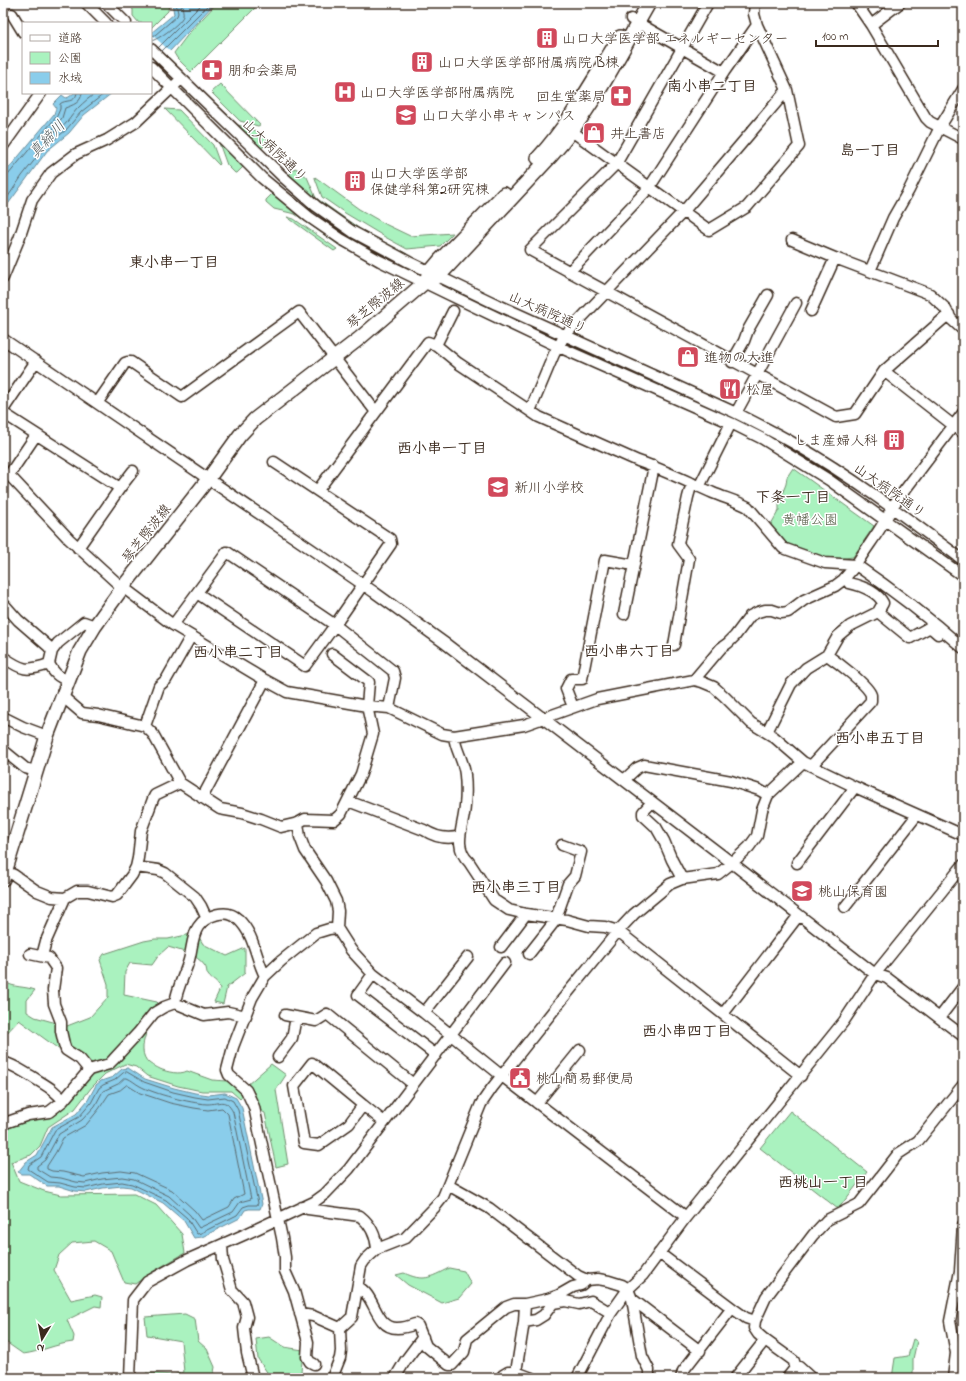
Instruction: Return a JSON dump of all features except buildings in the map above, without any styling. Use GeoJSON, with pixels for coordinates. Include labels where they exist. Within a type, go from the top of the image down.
{"type":"FeatureCollection","features":[{"type":"Feature","properties":{"kind":"main road","name":"琴芝際波線"},"geometry":{"type":"LineString","coordinates":[[4,875],[47,736],[67,680],[80,651],[95,626],[123,587],[209,478],[240,435],[255,419],[334,358],[431,277],[551,156],[568,128],[586,111],[634,20],[640,3]]}},
{"type":"Feature","properties":{"kind":"main road","name":"琴芝際波線"},"geometry":{"type":"LineString","coordinates":[[634,20],[649,3]]}},
{"type":"Feature","properties":{"kind":"street"},"geometry":{"type":"LineString","coordinates":[[86,3],[100,21],[109,4],[125,22]]}},
{"type":"Feature","properties":{"kind":"street"},"geometry":{"type":"LineString","coordinates":[[708,3],[616,164],[530,250],[732,362],[836,417],[855,414],[884,371],[949,314]]}},
{"type":"Feature","properties":{"kind":"street"},"geometry":{"type":"LineString","coordinates":[[568,128],[709,230],[747,207],[798,146],[787,90],[757,25],[754,14],[755,3]]}},
{"type":"Feature","properties":{"kind":"street"},"geometry":{"type":"LineString","coordinates":[[856,3],[871,25],[921,112],[930,122],[963,139]]}},
{"type":"Feature","properties":{"kind":"street"},"geometry":{"type":"LineString","coordinates":[[871,25],[900,3]]}},
{"type":"Feature","properties":{"kind":"street"},"geometry":{"type":"LineString","coordinates":[[12,14],[22,30]]}},
{"type":"Feature","properties":{"kind":"street"},"geometry":{"type":"LineString","coordinates":[[634,20],[724,72]]}},
{"type":"Feature","properties":{"kind":"street"},"geometry":{"type":"LineString","coordinates":[[568,272],[649,188],[724,72],[757,25]]}},
{"type":"Feature","properties":{"kind":"street","name":"山大病院通り"},"geometry":{"type":"LineString","coordinates":[[152,50],[283,178],[316,206],[359,235],[431,277],[559,347],[731,423],[796,458],[887,520],[963,576]]}},
{"type":"Feature","properties":{"kind":"street","name":"山大病院通り"},"geometry":{"type":"LineString","coordinates":[[154,69],[262,178],[309,217],[360,250],[496,304],[736,413],[774,432],[809,452],[892,507],[963,560]]}},
{"type":"Feature","properties":{"kind":"street"},"geometry":{"type":"LineString","coordinates":[[3,278],[20,239],[32,200],[51,173],[76,154],[107,140],[136,122],[181,79]]}},
{"type":"Feature","properties":{"kind":"street"},"geometry":{"type":"LineString","coordinates":[[870,271],[893,218],[909,190],[940,128],[963,89]]}},
{"type":"Feature","properties":{"kind":"street"},"geometry":{"type":"LineString","coordinates":[[530,411],[554,354],[565,336],[683,212],[787,90]]}},
{"type":"Feature","properties":{"kind":"street"},"geometry":{"type":"LineString","coordinates":[[3,146],[40,94]]}},
{"type":"Feature","properties":{"kind":"street"},"geometry":{"type":"LineString","coordinates":[[792,240],[930,294],[936,298],[954,322],[963,330]]}},
{"type":"Feature","properties":{"kind":"street"},"geometry":{"type":"LineString","coordinates":[[810,312],[836,258]]}},
{"type":"Feature","properties":{"kind":"street"},"geometry":{"type":"LineString","coordinates":[[732,362],[768,295]]}},
{"type":"Feature","properties":{"kind":"street"},"geometry":{"type":"LineString","coordinates":[[736,413],[796,303]]}},
{"type":"Feature","properties":{"kind":"street"},"geometry":{"type":"LineString","coordinates":[[436,345],[453,311]]}},
{"type":"Feature","properties":{"kind":"street"},"geometry":{"type":"LineString","coordinates":[[98,402],[125,363],[128,362],[131,362],[182,397],[299,312],[376,412]]}},
{"type":"Feature","properties":{"kind":"street"},"geometry":{"type":"LineString","coordinates":[[3,339],[98,402],[364,584],[446,644],[875,974],[887,978],[963,1036]]}},
{"type":"Feature","properties":{"kind":"street"},"geometry":{"type":"LineString","coordinates":[[318,490],[428,342],[436,345],[458,363],[546,420],[638,461],[654,466],[748,507],[783,548],[825,563],[856,565],[874,577],[963,648]]}},
{"type":"Feature","properties":{"kind":"street"},"geometry":{"type":"LineString","coordinates":[[36,361],[3,412],[36,435],[120,488]]}},
{"type":"Feature","properties":{"kind":"street"},"geometry":{"type":"LineString","coordinates":[[884,371],[963,433]]}},
{"type":"Feature","properties":{"kind":"street"},"geometry":{"type":"LineString","coordinates":[[694,680],[721,648],[735,636],[750,616],[765,610],[781,613],[788,612],[804,600],[835,586],[843,580],[856,565],[887,520],[892,507],[963,413]]}},
{"type":"Feature","properties":{"kind":"street"},"geometry":{"type":"LineString","coordinates":[[674,645],[689,559],[678,544],[688,497],[731,423]]}},
{"type":"Feature","properties":{"kind":"street"},"geometry":{"type":"LineString","coordinates":[[36,435],[9,475],[69,539],[116,582],[173,625],[264,680],[287,692],[367,706],[389,708],[442,734],[454,736],[524,725],[597,699],[694,680],[714,687],[751,723],[767,732],[807,764],[963,835]]}},
{"type":"Feature","properties":{"kind":"street"},"geometry":{"type":"LineString","coordinates":[[197,593],[305,666],[391,544],[390,539],[274,462]]}},
{"type":"Feature","properties":{"kind":"street"},"geometry":{"type":"LineString","coordinates":[[624,614],[654,466]]}},
{"type":"Feature","properties":{"kind":"street"},"geometry":{"type":"LineString","coordinates":[[78,548],[133,471]]}},
{"type":"Feature","properties":{"kind":"street"},"geometry":{"type":"LineString","coordinates":[[173,625],[227,552],[335,625],[393,671],[395,678],[389,708]]}},
{"type":"Feature","properties":{"kind":"street"},"geometry":{"type":"LineString","coordinates":[[574,707],[566,689],[571,679],[582,680],[605,560],[634,565]]}},
{"type":"Feature","properties":{"kind":"street"},"geometry":{"type":"LineString","coordinates":[[767,732],[792,684],[811,664],[827,655],[838,636],[850,626],[878,612],[883,603],[881,598],[867,589],[849,583]]}},
{"type":"Feature","properties":{"kind":"street"},"geometry":{"type":"LineString","coordinates":[[3,603],[18,620],[52,651]]}},
{"type":"Feature","properties":{"kind":"street"},"geometry":{"type":"LineString","coordinates":[[878,612],[910,638],[930,627],[946,641],[953,639]]}},
{"type":"Feature","properties":{"kind":"street"},"geometry":{"type":"LineString","coordinates":[[67,680],[59,677],[49,664],[52,651],[58,643],[84,622],[95,626]]}},
{"type":"Feature","properties":{"kind":"street"},"geometry":{"type":"LineString","coordinates":[[145,726],[159,686],[166,680],[191,636]]}},
{"type":"Feature","properties":{"kind":"street"},"geometry":{"type":"LineString","coordinates":[[62,696],[82,713],[98,715],[145,726],[153,734],[180,783],[220,809],[242,813],[281,827],[298,823],[305,819],[334,820],[341,814],[361,774],[373,734],[367,706],[369,682],[332,654]]}},
{"type":"Feature","properties":{"kind":"street"},"geometry":{"type":"LineString","coordinates":[[332,1378],[340,1358],[340,1328],[352,1317],[361,1266],[377,1249],[404,1238],[443,1197],[482,1104],[557,1006],[618,931],[634,914],[660,892],[670,884],[682,879],[718,874],[749,847],[756,836],[762,810],[768,795],[807,764],[871,701],[871,694],[865,687],[854,676],[827,655]]}},
{"type":"Feature","properties":{"kind":"street"},"geometry":{"type":"LineString","coordinates":[[3,657],[23,668],[33,669],[49,664]]}},
{"type":"Feature","properties":{"kind":"street"},"geometry":{"type":"LineString","coordinates":[[202,798],[264,680]]}},
{"type":"Feature","properties":{"kind":"street"},"geometry":{"type":"LineString","coordinates":[[3,717],[23,727],[47,736]]}},
{"type":"Feature","properties":{"kind":"street"},"geometry":{"type":"LineString","coordinates":[[454,736],[454,741],[462,758],[465,773],[465,806],[459,845],[464,857],[494,900],[509,910],[556,918],[589,926],[605,927],[618,931],[801,1076]]}},
{"type":"Feature","properties":{"kind":"street"},"geometry":{"type":"LineString","coordinates":[[3,750],[25,768],[36,771]]}},
{"type":"Feature","properties":{"kind":"street"},"geometry":{"type":"LineString","coordinates":[[624,780],[637,768],[644,765],[731,781],[752,787],[768,795]]}},
{"type":"Feature","properties":{"kind":"street"},"geometry":{"type":"LineString","coordinates":[[4,875],[52,897],[64,898],[77,891],[88,891],[112,897],[118,895],[136,867],[141,831],[155,795],[180,783]]}},
{"type":"Feature","properties":{"kind":"street"},"geometry":{"type":"LineString","coordinates":[[797,863],[855,787]]}},
{"type":"Feature","properties":{"kind":"street"},"geometry":{"type":"LineString","coordinates":[[348,801],[424,830],[433,835],[448,838],[460,836]]}},
{"type":"Feature","properties":{"kind":"street"},"geometry":{"type":"LineString","coordinates":[[652,802],[642,812],[643,815],[656,827],[682,879]]}},
{"type":"Feature","properties":{"kind":"street"},"geometry":{"type":"LineString","coordinates":[[845,908],[917,815]]}},
{"type":"Feature","properties":{"kind":"street"},"geometry":{"type":"LineString","coordinates":[[298,823],[300,837],[305,850],[326,880],[336,901],[338,911],[337,928],[350,950],[373,974],[502,1076],[686,1217]]}},
{"type":"Feature","properties":{"kind":"street"},"geometry":{"type":"LineString","coordinates":[[529,954],[555,920],[568,884],[575,876],[581,852],[562,845]]}},
{"type":"Feature","properties":{"kind":"street"},"geometry":{"type":"LineString","coordinates":[[577,1378],[611,1313],[630,1294],[686,1217],[801,1076],[844,1021],[875,974],[963,865]]}},
{"type":"Feature","properties":{"kind":"street"},"geometry":{"type":"LineString","coordinates":[[136,867],[158,870],[165,873],[195,897],[207,919]]}},
{"type":"Feature","properties":{"kind":"street"},"geometry":{"type":"LineString","coordinates":[[42,956],[46,941],[64,898]]}},
{"type":"Feature","properties":{"kind":"street"},"geometry":{"type":"LineString","coordinates":[[175,1003],[189,960],[197,928],[207,919],[218,914],[233,915],[237,918],[252,938],[265,976]]}},
{"type":"Feature","properties":{"kind":"street"},"geometry":{"type":"LineString","coordinates":[[501,947],[526,914]]}},
{"type":"Feature","properties":{"kind":"street"},"geometry":{"type":"LineString","coordinates":[[723,1014],[799,915]]}},
{"type":"Feature","properties":{"kind":"street"},"geometry":{"type":"LineString","coordinates":[[314,1364],[310,1362],[307,1357],[308,1342],[294,1291],[285,1271],[285,1257],[278,1219],[254,1107],[246,1090],[229,1075],[227,1070],[233,1047],[255,992],[265,976],[316,933],[337,928]]}},
{"type":"Feature","properties":{"kind":"street"},"geometry":{"type":"LineString","coordinates":[[30,954],[49,958],[56,968],[53,990],[54,1004],[61,1022],[61,1032],[64,1044],[66,1050],[80,1060],[88,1070]]}},
{"type":"Feature","properties":{"kind":"street"},"geometry":{"type":"LineString","coordinates":[[424,1013],[468,957]]}},
{"type":"Feature","properties":{"kind":"street"},"geometry":{"type":"LineString","coordinates":[[130,1378],[134,1300],[147,1282],[188,1260],[314,1202],[325,1194],[349,1169],[505,963]]}},
{"type":"Feature","properties":{"kind":"street"},"geometry":{"type":"LineString","coordinates":[[373,974],[358,995],[436,1055]]}},
{"type":"Feature","properties":{"kind":"street"},"geometry":{"type":"LineString","coordinates":[[940,1018],[963,987]]}},
{"type":"Feature","properties":{"kind":"street"},"geometry":{"type":"LineString","coordinates":[[5,1123],[28,1115],[49,1112],[63,1101],[88,1070],[109,1064],[138,1033],[154,1013],[164,1007],[175,1003],[204,1015],[216,1015],[228,1012],[246,1016]]}},
{"type":"Feature","properties":{"kind":"street"},"geometry":{"type":"LineString","coordinates":[[285,1014],[316,1021],[327,1014],[414,1084]]}},
{"type":"Feature","properties":{"kind":"street"},"geometry":{"type":"LineString","coordinates":[[278,1057],[292,1038],[296,1017]]}},
{"type":"Feature","properties":{"kind":"street"},"geometry":{"type":"LineString","coordinates":[[538,1103],[580,1050]]}},
{"type":"Feature","properties":{"kind":"street"},"geometry":{"type":"LineString","coordinates":[[3,1062],[17,1067],[50,1087],[63,1101]]}},
{"type":"Feature","properties":{"kind":"street"},"geometry":{"type":"LineString","coordinates":[[363,1105],[349,1124],[319,1145],[304,1143],[294,1086],[312,1063],[384,1122]]}},
{"type":"Feature","properties":{"kind":"street"},"geometry":{"type":"LineString","coordinates":[[811,1378],[795,1365],[794,1361],[758,1334],[754,1328],[755,1321],[766,1297],[813,1235],[827,1220],[859,1204],[898,1154],[918,1141],[963,1085]]}},
{"type":"Feature","properties":{"kind":"street"},"geometry":{"type":"LineString","coordinates":[[448,1185],[489,1208],[578,1276],[587,1280],[609,1280],[622,1285],[630,1294],[700,1351]]}},
{"type":"Feature","properties":{"kind":"street"},"geometry":{"type":"LineString","coordinates":[[302,1207],[360,1216],[372,1229],[377,1249]]}},
{"type":"Feature","properties":{"kind":"street"},"geometry":{"type":"LineString","coordinates":[[952,1378],[956,1353],[959,1345],[950,1321],[961,1258],[963,1224]]}},
{"type":"Feature","properties":{"kind":"street"},"geometry":{"type":"LineString","coordinates":[[222,1245],[223,1260],[232,1290],[243,1302],[247,1317],[244,1328],[244,1337],[253,1378]]}},
{"type":"Feature","properties":{"kind":"street"},"geometry":{"type":"LineString","coordinates":[[659,1253],[746,1318],[755,1321]]}},
{"type":"Feature","properties":{"kind":"street"},"geometry":{"type":"LineString","coordinates":[[358,1287],[366,1293],[382,1320],[388,1326],[399,1328],[415,1324],[418,1326],[426,1346],[445,1363],[452,1365],[464,1352],[467,1339],[506,1307],[514,1304],[525,1304],[559,1295],[573,1287],[581,1285],[587,1280]]}},
{"type":"Feature","properties":{"kind":"street"},"geometry":{"type":"LineString","coordinates":[[630,1294],[642,1356],[649,1370],[649,1378]]}},
{"type":"Feature","properties":{"kind":"street"},"geometry":{"type":"LineString","coordinates":[[524,1322],[536,1320],[544,1315],[553,1303],[559,1301],[579,1304],[591,1301],[611,1313]]}},
{"type":"Feature","properties":{"kind":"street"},"geometry":{"type":"LineString","coordinates":[[516,1372],[524,1322],[525,1304]]}},
{"type":"Feature","properties":{"kind":"street"},"geometry":{"type":"LineString","coordinates":[[681,1378],[683,1371],[732,1308]]}},
{"type":"Feature","properties":{"kind":"street"},"geometry":{"type":"LineString","coordinates":[[300,1314],[313,1316],[340,1328]]}},
{"type":"Feature","properties":{"kind":"street"},"geometry":{"type":"LineString","coordinates":[[395,1378],[405,1361],[423,1337]]}},
{"type":"Feature","properties":{"kind":"street"},"geometry":{"type":"LineString","coordinates":[[735,1378],[765,1340]]}},
{"type":"Feature","properties":{"kind":"street"},"geometry":{"type":"LineString","coordinates":[[787,1378],[795,1368],[795,1365]]}},
{"type":"Feature","properties":{"kind":"street"},"geometry":{"type":"LineString","coordinates":[[503,1378],[503,1375],[508,1372],[516,1372],[532,1378]]}},
{"type":"Feature","properties":{"kind":"green space"},"geometry":{"type":"Polygon","coordinates":[[[131,3],[169,3],[168,11],[152,27],[152,22],[138,22],[133,16],[131,3]]]}},
{"type":"Feature","properties":{"kind":"green space"},"geometry":{"type":"Polygon","coordinates":[[[217,3],[260,3],[191,72],[174,53],[189,33],[217,3]]]}},
{"type":"Feature","properties":{"kind":"green space"},"geometry":{"type":"Polygon","coordinates":[[[220,84],[260,125],[258,126],[240,121],[211,92],[220,84]]]}},
{"type":"Feature","properties":{"kind":"green space"},"geometry":{"type":"Polygon","coordinates":[[[212,100],[238,125],[257,131],[268,140],[268,143],[260,149],[212,100]]]}},
{"type":"Feature","properties":{"kind":"green space"},"geometry":{"type":"Polygon","coordinates":[[[165,109],[179,110],[213,145],[220,164],[219,165],[165,109]]]}},
{"type":"Feature","properties":{"kind":"green space"},"geometry":{"type":"Polygon","coordinates":[[[188,111],[243,167],[237,173],[235,173],[227,165],[219,143],[188,111]]]}},
{"type":"Feature","properties":{"kind":"green space"},"geometry":{"type":"Polygon","coordinates":[[[295,168],[307,177],[316,198],[360,229],[407,254],[406,255],[359,230],[315,199],[289,175],[295,168]]]}},
{"type":"Feature","properties":{"kind":"green space"},"geometry":{"type":"Polygon","coordinates":[[[315,177],[359,209],[410,236],[453,233],[440,246],[407,249],[345,213],[322,197],[315,177]]]}},
{"type":"Feature","properties":{"kind":"green space"},"geometry":{"type":"Polygon","coordinates":[[[272,194],[340,246],[295,214],[274,209],[266,202],[272,194]]]}},
{"type":"Feature","properties":{"kind":"green space"},"geometry":{"type":"Polygon","coordinates":[[[287,217],[294,219],[337,249],[334,251],[287,217]]]}},
{"type":"Feature","properties":{"kind":"green space","name":"黄幡公園"},"geometry":{"type":"Polygon","coordinates":[[[793,468],[874,526],[853,557],[827,560],[784,544],[770,526],[779,510],[779,502],[787,477],[793,468]]]}},
{"type":"Feature","properties":{"kind":"green space"},"geometry":{"type":"Polygon","coordinates":[[[191,934],[199,937],[203,944],[227,956],[245,948],[245,973],[227,987],[223,1004],[214,1002],[220,989],[218,984],[208,975],[206,967],[202,962],[193,956],[168,947],[159,955],[152,965],[130,963],[125,972],[124,995],[157,1002],[160,1005],[146,1034],[143,1050],[145,1057],[150,1064],[163,1070],[177,1073],[187,1071],[212,1080],[227,1081],[240,1087],[247,1085],[271,1064],[286,1075],[276,1090],[288,1164],[276,1167],[265,1113],[257,1109],[255,1094],[251,1088],[240,1099],[231,1091],[202,1091],[178,1086],[147,1076],[136,1067],[125,1064],[105,1074],[91,1088],[75,1109],[48,1127],[40,1146],[31,1155],[11,1162],[19,1181],[44,1191],[61,1195],[134,1194],[156,1205],[182,1234],[185,1253],[152,1272],[135,1284],[124,1282],[111,1251],[94,1241],[72,1243],[59,1255],[54,1270],[71,1300],[95,1295],[102,1297],[101,1307],[95,1306],[67,1320],[74,1336],[73,1342],[23,1354],[3,1340],[3,1110],[10,1124],[46,1117],[90,1075],[89,1061],[75,1053],[64,1053],[19,1020],[3,1037],[3,975],[5,982],[8,984],[35,990],[27,1000],[27,1012],[35,1017],[67,1026],[90,1017],[108,997],[108,984],[100,960],[104,954],[144,941],[168,939],[191,934]]]}},
{"type":"Feature","properties":{"kind":"green space"},"geometry":{"type":"Polygon","coordinates":[[[790,1111],[867,1172],[838,1209],[760,1148],[790,1111]]]}},
{"type":"Feature","properties":{"kind":"green space"},"geometry":{"type":"Polygon","coordinates":[[[449,1268],[464,1271],[471,1284],[459,1298],[442,1303],[408,1285],[396,1275],[404,1273],[411,1276],[426,1278],[449,1268]]]}},
{"type":"Feature","properties":{"kind":"green space"},"geometry":{"type":"Polygon","coordinates":[[[185,1314],[195,1319],[198,1341],[207,1349],[215,1367],[213,1378],[149,1378],[146,1373],[173,1375],[184,1372],[181,1341],[147,1335],[145,1317],[185,1314]]]}},
{"type":"Feature","properties":{"kind":"green space"},"geometry":{"type":"Polygon","coordinates":[[[269,1337],[284,1347],[303,1350],[301,1372],[298,1378],[271,1378],[258,1359],[256,1339],[269,1337]]]}},
{"type":"Feature","properties":{"kind":"green space"},"geometry":{"type":"Polygon","coordinates":[[[913,1339],[917,1341],[911,1378],[892,1378],[895,1358],[908,1356],[913,1339]]]}},
{"type":"Feature","properties":{"kind":"water"},"geometry":{"type":"Polygon","coordinates":[[[172,3],[215,3],[170,51],[152,64],[152,32],[174,14],[172,3]]]}},
{"type":"Feature","properties":{"kind":"water","name":"真締川"},"geometry":{"type":"Polygon","coordinates":[[[73,94],[111,94],[84,115],[69,133],[47,151],[3,211],[3,175],[54,114],[56,108],[53,104],[62,95],[66,98],[73,94]]]}},
{"type":"Feature","properties":{"kind":"water"},"geometry":{"type":"Polygon","coordinates":[[[128,1068],[145,1079],[174,1088],[209,1095],[225,1093],[236,1098],[242,1108],[262,1204],[260,1209],[245,1210],[240,1218],[202,1237],[194,1238],[184,1221],[163,1203],[131,1187],[122,1186],[103,1188],[86,1192],[75,1191],[59,1186],[47,1186],[29,1174],[22,1174],[18,1172],[26,1162],[37,1155],[52,1127],[76,1114],[88,1100],[96,1085],[101,1081],[113,1077],[122,1069],[128,1068]]]}},
{"type":"Feature","properties":{"kind":"pier"},"geometry":{"type":"Polygon","coordinates":[[[152,35],[171,52],[152,66],[152,35]]]}},
{"type":"Feature","properties":{"kind":"place","name":"山口大学医学部 エネルギーセンター"},"geometry":{"type":"Point","coordinates":[547,38]}},
{"type":"Feature","properties":{"kind":"place","name":"山口大学医学部附属病院 B棟"},"geometry":{"type":"Point","coordinates":[422,62]}},
{"type":"Feature","properties":{"kind":"place","name":"朋和会薬局"},"geometry":{"type":"Point","coordinates":[212,70]}},
{"type":"Feature","properties":{"kind":"place","name":"山口大学医学部附属病院"},"geometry":{"type":"Point","coordinates":[345,92]}},
{"type":"Feature","properties":{"kind":"place","name":"回生堂薬局"},"geometry":{"type":"Point","coordinates":[621,96]}},
{"type":"Feature","properties":{"kind":"place","name":"山口大学小串キャンパス"},"geometry":{"type":"Point","coordinates":[406,115]}},
{"type":"Feature","properties":{"kind":"place","name":"井上書店"},"geometry":{"type":"Point","coordinates":[594,133]}},
{"type":"Feature","properties":{"kind":"place","name":"山口大学医学部 保健学科第2研究棟"},"geometry":{"type":"Point","coordinates":[355,181]}},
{"type":"Feature","properties":{"kind":"place","name":"進物の大進"},"geometry":{"type":"Point","coordinates":[688,357]}},
{"type":"Feature","properties":{"kind":"place","name":"松屋"},"geometry":{"type":"Point","coordinates":[730,389]}},
{"type":"Feature","properties":{"kind":"place","name":"しま産婦人科"},"geometry":{"type":"Point","coordinates":[894,440]}},
{"type":"Feature","properties":{"kind":"place","name":"新川小学校"},"geometry":{"type":"Point","coordinates":[498,487]}},
{"type":"Feature","properties":{"kind":"place","name":"桃山保育園"},"geometry":{"type":"Point","coordinates":[802,891]}},
{"type":"Feature","properties":{"kind":"place","name":"桃山簡易郵便局"},"geometry":{"type":"Point","coordinates":[520,1078]}},
{"type":"Feature","properties":{"kind":"district","name":"南小串二丁目"},"geometry":{"type":"Point","coordinates":[712,86]}},
{"type":"Feature","properties":{"kind":"district","name":"島一丁目"},"geometry":{"type":"Point","coordinates":[870,150]}},
{"type":"Feature","properties":{"kind":"district","name":"東小串一丁目"},"geometry":{"type":"Point","coordinates":[174,262]}},
{"type":"Feature","properties":{"kind":"district","name":"西小串一丁目"},"geometry":{"type":"Point","coordinates":[442,448]}},
{"type":"Feature","properties":{"kind":"district","name":"下条一丁目"},"geometry":{"type":"Point","coordinates":[793,497]}},
{"type":"Feature","properties":{"kind":"district","name":"西小串六丁目"},"geometry":{"type":"Point","coordinates":[629,651]}},
{"type":"Feature","properties":{"kind":"district","name":"西小串二丁目"},"geometry":{"type":"Point","coordinates":[238,652]}},
{"type":"Feature","properties":{"kind":"district","name":"西小串五丁目"},"geometry":{"type":"Point","coordinates":[880,738]}},
{"type":"Feature","properties":{"kind":"district","name":"西小串三丁目"},"geometry":{"type":"Point","coordinates":[516,887]}},
{"type":"Feature","properties":{"kind":"district","name":"西小串四丁目"},"geometry":{"type":"Point","coordinates":[687,1031]}},
{"type":"Feature","properties":{"kind":"district","name":"西桃山一丁目"},"geometry":{"type":"Point","coordinates":[823,1182]}}]}
